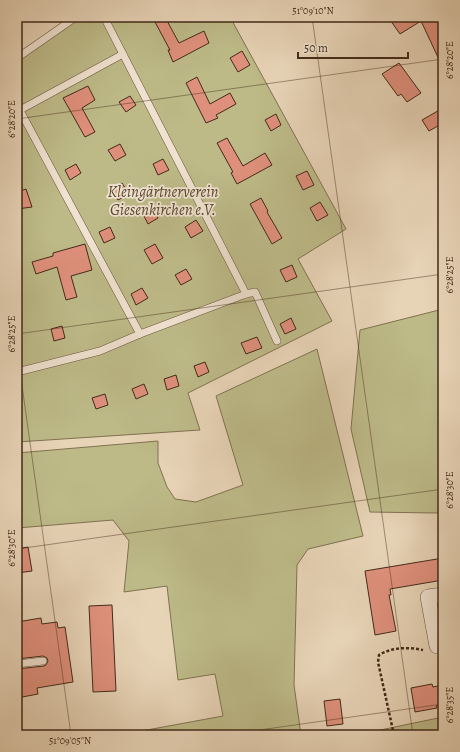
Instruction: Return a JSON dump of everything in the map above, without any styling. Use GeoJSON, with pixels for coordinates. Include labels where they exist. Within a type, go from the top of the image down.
{"type":"FeatureCollection","features":[{"type":"Feature","properties":{"kind":"street"},"geometry":{"type":"LineString","coordinates":[[437,646],[428,597],[443,595]]}},
{"type":"Feature","properties":{"kind":"lane"},"geometry":{"type":"LineString","coordinates":[[17,58],[76,17]]}},
{"type":"Feature","properties":{"kind":"lane"},"geometry":{"type":"LineString","coordinates":[[106,18],[246,294]]}},
{"type":"Feature","properties":{"kind":"lane"},"geometry":{"type":"LineString","coordinates":[[123,54],[18,108],[140,334]]}},
{"type":"Feature","properties":{"kind":"lane"},"geometry":{"type":"LineString","coordinates":[[17,372],[100,351],[140,334],[246,294],[255,292],[277,341]]}},
{"type":"Feature","properties":{"kind":"lane"},"geometry":{"type":"LineString","coordinates":[[17,664],[44,660]]}},
{"type":"Feature","properties":{"kind":"path"},"geometry":{"type":"LineString","coordinates":[[394,735],[378,662],[379,655],[406,647],[425,650],[437,646]]}},
{"type":"Feature","properties":{"kind":"green space","name":"Kleingärtnerverein Giesenkirchen e.V."},"geometry":{"type":"Polygon","coordinates":[[[78,17],[230,17],[346,229],[298,259],[332,321],[188,393],[200,430],[17,442],[17,59],[78,17]]]}},
{"type":"Feature","properties":{"kind":"green space"},"geometry":{"type":"Polygon","coordinates":[[[443,309],[443,512],[370,512],[351,429],[360,330],[443,309]]]}},
{"type":"Feature","properties":{"kind":"green space"},"geometry":{"type":"Polygon","coordinates":[[[317,349],[363,536],[308,549],[297,565],[294,685],[301,735],[136,735],[136,732],[223,716],[215,674],[178,680],[167,586],[124,592],[129,541],[113,520],[17,528],[17,453],[158,441],[158,463],[167,487],[175,499],[196,502],[243,485],[216,396],[317,349]]]}},
{"type":"Feature","properties":{"kind":"green space"},"geometry":{"type":"Polygon","coordinates":[[[443,717],[443,735],[358,735],[366,733],[443,717]]]}},
{"type":"Feature","properties":{"kind":"building"},"geometry":{"type":"Polygon","coordinates":[[[165,17],[179,43],[204,31],[209,43],[173,62],[168,50],[170,50],[155,22],[165,17]]]}},
{"type":"Feature","properties":{"kind":"building"},"geometry":{"type":"Polygon","coordinates":[[[388,17],[441,17],[443,22],[443,68],[421,21],[400,34],[388,17]]]}},
{"type":"Feature","properties":{"kind":"building"},"geometry":{"type":"Polygon","coordinates":[[[242,51],[250,65],[238,72],[230,58],[242,51]]]}},
{"type":"Feature","properties":{"kind":"building"},"geometry":{"type":"Polygon","coordinates":[[[399,63],[421,93],[407,102],[401,94],[398,96],[382,74],[399,63]]]}},
{"type":"Feature","properties":{"kind":"building"},"geometry":{"type":"Polygon","coordinates":[[[197,77],[210,104],[230,93],[236,104],[216,115],[218,118],[206,123],[186,83],[197,77]]]}},
{"type":"Feature","properties":{"kind":"building"},"geometry":{"type":"Polygon","coordinates":[[[88,86],[95,100],[82,108],[95,132],[85,137],[63,98],[88,86]]]}},
{"type":"Feature","properties":{"kind":"building"},"geometry":{"type":"Polygon","coordinates":[[[130,96],[136,105],[126,112],[119,102],[130,96]]]}},
{"type":"Feature","properties":{"kind":"building"},"geometry":{"type":"Polygon","coordinates":[[[443,108],[443,123],[429,131],[422,120],[443,108]]]}},
{"type":"Feature","properties":{"kind":"building"},"geometry":{"type":"Polygon","coordinates":[[[276,114],[281,125],[271,131],[265,120],[276,114]]]}},
{"type":"Feature","properties":{"kind":"building"},"geometry":{"type":"Polygon","coordinates":[[[227,138],[243,166],[265,153],[272,165],[237,184],[231,173],[233,172],[217,143],[227,138]]]}},
{"type":"Feature","properties":{"kind":"building"},"geometry":{"type":"Polygon","coordinates":[[[120,144],[126,155],[115,161],[108,150],[120,144]]]}},
{"type":"Feature","properties":{"kind":"building"},"geometry":{"type":"Polygon","coordinates":[[[163,159],[169,170],[158,175],[153,164],[163,159]]]}},
{"type":"Feature","properties":{"kind":"building"},"geometry":{"type":"Polygon","coordinates":[[[76,164],[81,173],[70,180],[65,170],[76,164]]]}},
{"type":"Feature","properties":{"kind":"building"},"geometry":{"type":"Polygon","coordinates":[[[307,171],[314,185],[303,190],[296,176],[307,171]]]}},
{"type":"Feature","properties":{"kind":"building"},"geometry":{"type":"Polygon","coordinates":[[[122,183],[129,194],[118,200],[111,189],[122,183]]]}},
{"type":"Feature","properties":{"kind":"building"},"geometry":{"type":"Polygon","coordinates":[[[26,189],[32,207],[17,209],[17,192],[26,189]]]}},
{"type":"Feature","properties":{"kind":"building"},"geometry":{"type":"Polygon","coordinates":[[[261,198],[282,238],[272,244],[250,204],[261,198]]]}},
{"type":"Feature","properties":{"kind":"building"},"geometry":{"type":"Polygon","coordinates":[[[320,202],[328,215],[317,221],[310,208],[320,202]]]}},
{"type":"Feature","properties":{"kind":"building"},"geometry":{"type":"Polygon","coordinates":[[[152,207],[158,218],[148,224],[142,212],[152,207]]]}},
{"type":"Feature","properties":{"kind":"building"},"geometry":{"type":"Polygon","coordinates":[[[196,220],[203,231],[191,238],[185,227],[196,220]]]}},
{"type":"Feature","properties":{"kind":"building"},"geometry":{"type":"Polygon","coordinates":[[[110,227],[115,238],[104,243],[99,232],[110,227]]]}},
{"type":"Feature","properties":{"kind":"building"},"geometry":{"type":"Polygon","coordinates":[[[85,244],[92,270],[71,276],[77,297],[66,300],[57,267],[36,274],[32,262],[53,256],[53,253],[85,244]]]}},
{"type":"Feature","properties":{"kind":"building"},"geometry":{"type":"Polygon","coordinates":[[[155,244],[163,258],[152,264],[144,250],[155,244]]]}},
{"type":"Feature","properties":{"kind":"building"},"geometry":{"type":"Polygon","coordinates":[[[292,265],[297,277],[286,282],[280,270],[292,265]]]}},
{"type":"Feature","properties":{"kind":"building"},"geometry":{"type":"Polygon","coordinates":[[[186,269],[192,279],[181,285],[175,275],[186,269]]]}},
{"type":"Feature","properties":{"kind":"building"},"geometry":{"type":"Polygon","coordinates":[[[142,288],[148,298],[136,305],[131,294],[142,288]]]}},
{"type":"Feature","properties":{"kind":"building"},"geometry":{"type":"Polygon","coordinates":[[[291,318],[296,329],[285,334],[280,324],[291,318]]]}},
{"type":"Feature","properties":{"kind":"building"},"geometry":{"type":"Polygon","coordinates":[[[62,326],[65,338],[54,341],[51,329],[62,326]]]}},
{"type":"Feature","properties":{"kind":"building"},"geometry":{"type":"Polygon","coordinates":[[[257,337],[262,348],[246,354],[241,343],[257,337]]]}},
{"type":"Feature","properties":{"kind":"building"},"geometry":{"type":"Polygon","coordinates":[[[205,362],[209,372],[198,377],[194,366],[205,362]]]}},
{"type":"Feature","properties":{"kind":"building"},"geometry":{"type":"Polygon","coordinates":[[[176,375],[179,386],[167,390],[164,379],[176,375]]]}},
{"type":"Feature","properties":{"kind":"building"},"geometry":{"type":"Polygon","coordinates":[[[144,384],[148,394],[136,399],[132,389],[144,384]]]}},
{"type":"Feature","properties":{"kind":"building"},"geometry":{"type":"Polygon","coordinates":[[[105,394],[108,405],[96,409],[92,398],[105,394]]]}},
{"type":"Feature","properties":{"kind":"building"},"geometry":{"type":"Polygon","coordinates":[[[28,547],[32,571],[17,573],[17,549],[28,547]]]}},
{"type":"Feature","properties":{"kind":"building"},"geometry":{"type":"Polygon","coordinates":[[[443,558],[443,580],[390,589],[391,595],[389,595],[396,631],[375,635],[365,571],[443,558]]]}},
{"type":"Feature","properties":{"kind":"building"},"geometry":{"type":"Polygon","coordinates":[[[112,605],[116,691],[93,692],[89,606],[112,605]]]}},
{"type":"Feature","properties":{"kind":"building"},"geometry":{"type":"Polygon","coordinates":[[[41,618],[42,624],[57,622],[58,628],[65,627],[73,682],[37,688],[38,694],[17,698],[17,669],[44,666],[48,661],[47,658],[43,656],[17,659],[17,622],[41,618]]]}},
{"type":"Feature","properties":{"kind":"building"},"geometry":{"type":"Polygon","coordinates":[[[432,684],[433,687],[443,685],[443,705],[436,706],[437,708],[415,712],[411,688],[432,684]]]}},
{"type":"Feature","properties":{"kind":"building"},"geometry":{"type":"Polygon","coordinates":[[[340,699],[343,724],[327,726],[324,701],[340,699]]]}}]}
